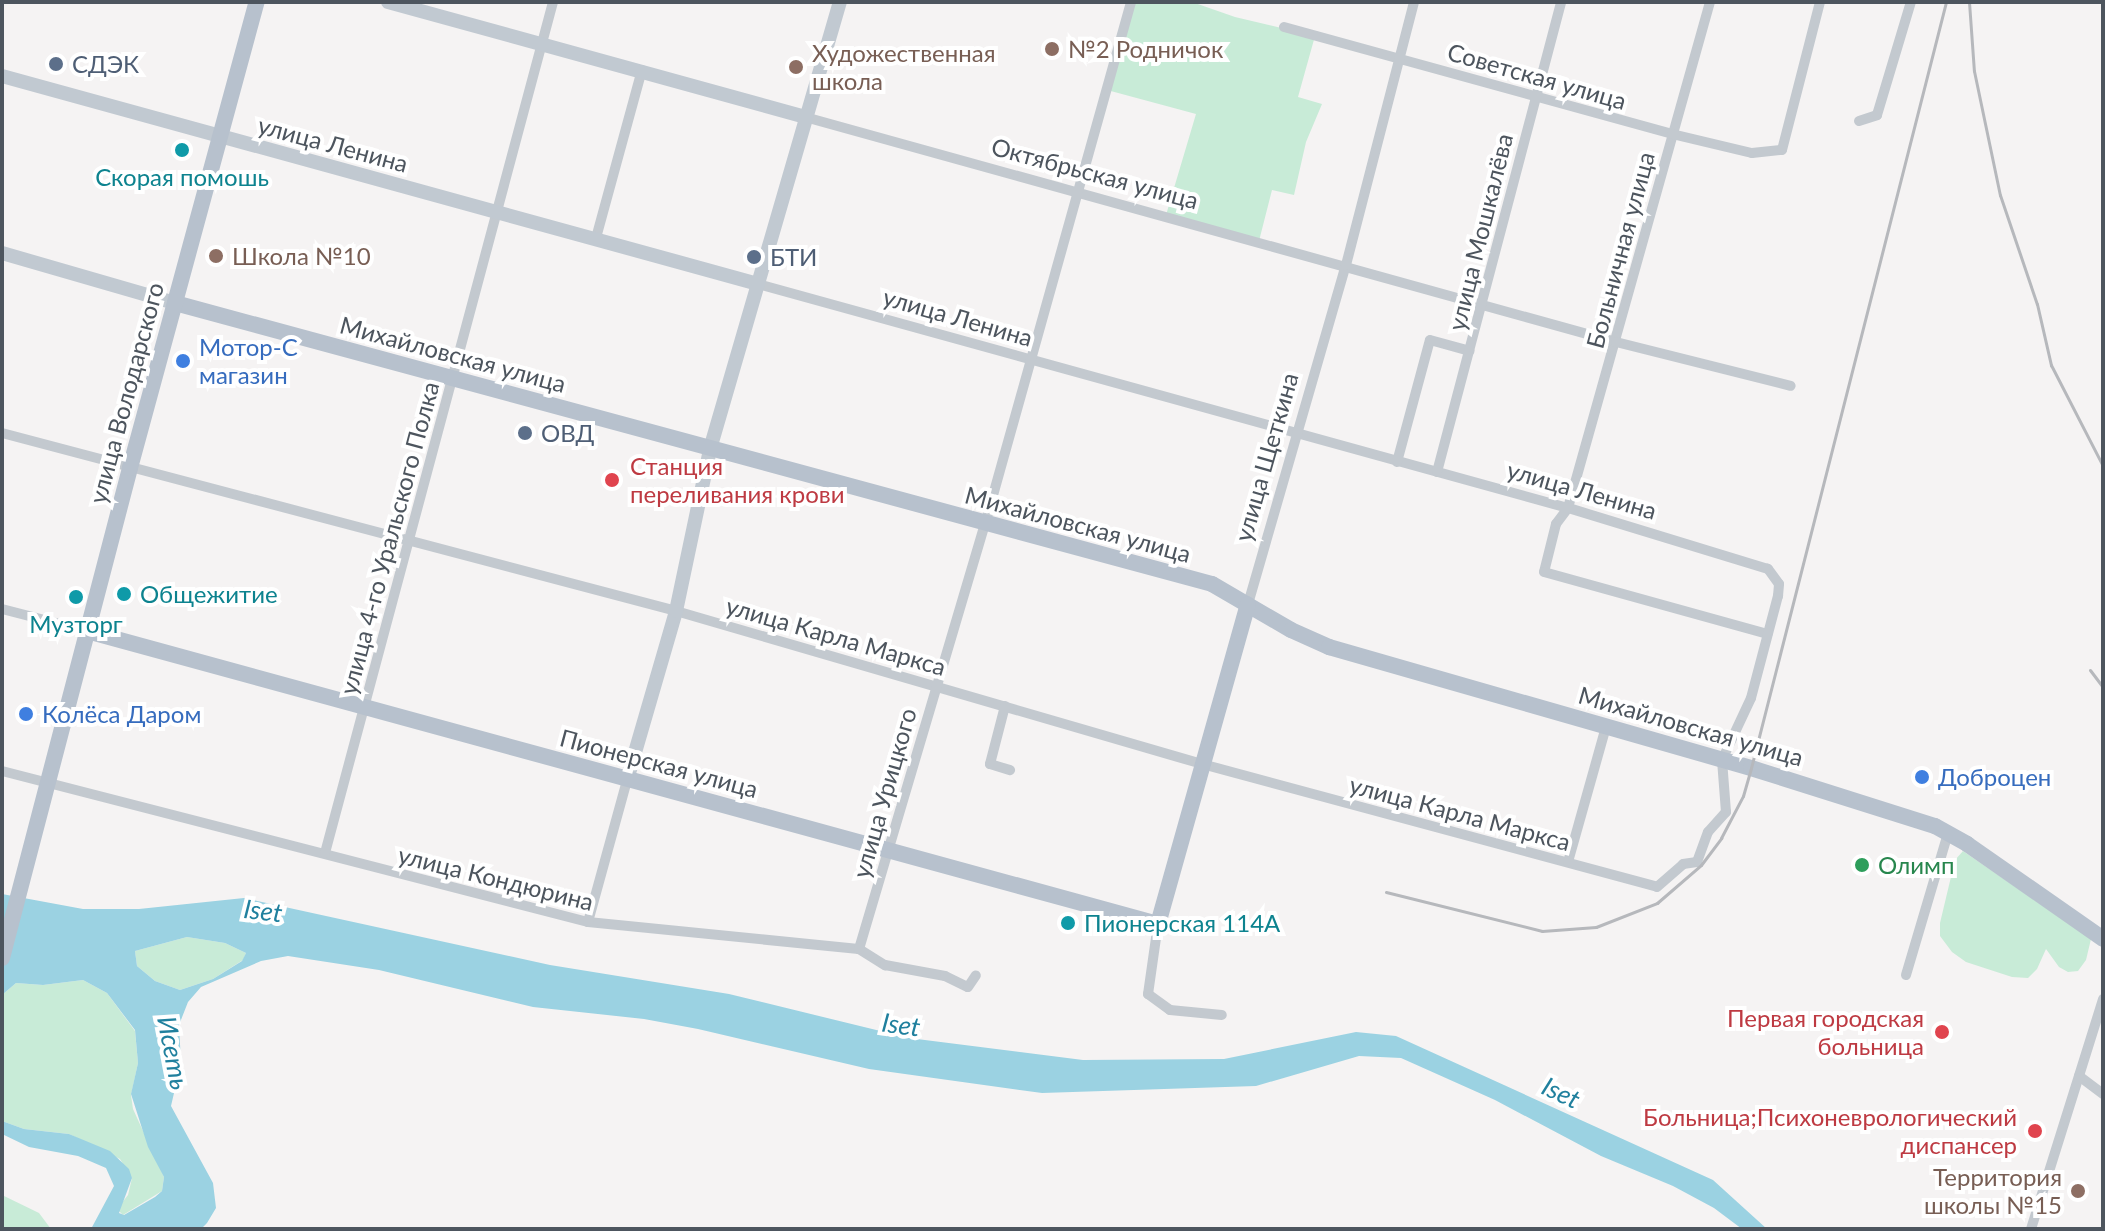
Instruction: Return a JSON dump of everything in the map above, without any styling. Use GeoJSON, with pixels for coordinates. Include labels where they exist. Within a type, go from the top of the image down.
{"type":"FeatureCollection","features":[{"type":"Feature","properties":{"kind":"main road","name":"улица Володарского"},"geometry":{"type":"LineString","coordinates":[[2,958],[130,468],[257,2]]}},
{"type":"Feature","properties":{"kind":"main road","name":"Михайловская улица"},"geometry":{"type":"LineString","coordinates":[[175,303],[1212,584],[1291,630],[1329,647],[1895,811],[1948,833],[2101,938]]}},
{"type":"Feature","properties":{"kind":"main road","name":"улица Щеткина"},"geometry":{"type":"LineString","coordinates":[[1158,924],[1248,604]]}},
{"type":"Feature","properties":{"kind":"main road","name":"Пионерская улица"},"geometry":{"type":"LineString","coordinates":[[87,631],[1158,924]]}},
{"type":"Feature","properties":{"kind":"street","name":"Октябрьская улица"},"geometry":{"type":"LineString","coordinates":[[388,2],[1616,342],[1791,386]]}},
{"type":"Feature","properties":{"kind":"street","name":"улица 4-го Уральского Полка"},"geometry":{"type":"LineString","coordinates":[[325,853],[553,2]]}},
{"type":"Feature","properties":{"kind":"street"},"geometry":{"type":"LineString","coordinates":[[588,922],[676,611],[710,449],[840,2]]}},
{"type":"Feature","properties":{"kind":"street","name":"улица Урицкого"},"geometry":{"type":"LineString","coordinates":[[859,949],[985,524],[1131,2]]}},
{"type":"Feature","properties":{"kind":"street","name":"улица Щеткина"},"geometry":{"type":"LineString","coordinates":[[1248,604],[1346,265],[1414,2]]}},
{"type":"Feature","properties":{"kind":"street","name":"улица Мошкалёва"},"geometry":{"type":"LineString","coordinates":[[1437,472],[1561,2]]}},
{"type":"Feature","properties":{"kind":"street","name":"Больничная улица"},"geometry":{"type":"LineString","coordinates":[[1710,2],[1568,508],[1556,524],[1544,572],[1768,634]]}},
{"type":"Feature","properties":{"kind":"street","name":"Советская улица"},"geometry":{"type":"LineString","coordinates":[[1284,27],[1672,134],[1752,153],[1782,150],[1820,2]]}},
{"type":"Feature","properties":{"kind":"street"},"geometry":{"type":"LineString","coordinates":[[1859,121],[1877,115],[1911,2]]}},
{"type":"Feature","properties":{"kind":"street"},"geometry":{"type":"LineString","coordinates":[[596,238],[642,70]]}},
{"type":"Feature","properties":{"kind":"street","name":"улица Ленина"},"geometry":{"type":"LineString","coordinates":[[2,76],[1568,508],[1768,569],[1779,584],[1768,634],[1751,698],[1722,760]]}},
{"type":"Feature","properties":{"kind":"street","name":"Михайловская улица"},"geometry":{"type":"LineString","coordinates":[[2,253],[175,303]]}},
{"type":"Feature","properties":{"kind":"street"},"geometry":{"type":"LineString","coordinates":[[1397,462],[1430,340],[1470,351]]}},
{"type":"Feature","properties":{"kind":"street","name":"улица Карла Маркса"},"geometry":{"type":"LineString","coordinates":[[2,433],[676,611],[1202,764],[1657,887],[1683,864],[1697,862],[1708,832],[1726,812],[1722,760]]}},
{"type":"Feature","properties":{"kind":"street","name":"Пионерская улица"},"geometry":{"type":"LineString","coordinates":[[2,609],[87,631]]}},
{"type":"Feature","properties":{"kind":"street"},"geometry":{"type":"LineString","coordinates":[[1005,706],[990,764],[1010,770]]}},
{"type":"Feature","properties":{"kind":"street"},"geometry":{"type":"LineString","coordinates":[[1568,862],[1606,727]]}},
{"type":"Feature","properties":{"kind":"street","name":"улица Кондюрина"},"geometry":{"type":"LineString","coordinates":[[2,771],[45,790],[325,853],[588,922],[859,949],[885,965],[945,976],[968,987],[976,975]]}},
{"type":"Feature","properties":{"kind":"street"},"geometry":{"type":"LineString","coordinates":[[1906,975],[1948,833]]}},
{"type":"Feature","properties":{"kind":"street"},"geometry":{"type":"LineString","coordinates":[[1158,924],[1148,994],[1170,1010],[1222,1015]]}},
{"type":"Feature","properties":{"kind":"street"},"geometry":{"type":"LineString","coordinates":[[2031,1229],[2102,1005]]}},
{"type":"Feature","properties":{"kind":"street"},"geometry":{"type":"LineString","coordinates":[[2079,1076],[2103,1094]]}},
{"type":"Feature","properties":{"kind":"green space"},"geometry":{"type":"Polygon","coordinates":[[[1131,2],[1192,2],[1235,17],[1315,36],[1298,97],[1322,104],[1306,142],[1294,195],[1272,190],[1259,241],[1166,215],[1196,114],[1107,90],[1131,2]]]}},
{"type":"Feature","properties":{"kind":"green space"},"geometry":{"type":"Polygon","coordinates":[[[1963,851],[2091,939],[2086,960],[2078,971],[2068,972],[2059,967],[2046,949],[2037,969],[2028,978],[2012,977],[1966,962],[1952,952],[1940,936],[1940,923],[1955,860],[1963,851]]]}},
{"type":"Feature","properties":{"kind":"green space"},"geometry":{"type":"Polygon","coordinates":[[[187,937],[225,943],[246,953],[243,960],[213,979],[180,990],[155,981],[137,966],[135,951],[187,937]]]}},
{"type":"Feature","properties":{"kind":"green space"},"geometry":{"type":"Polygon","coordinates":[[[83,980],[107,993],[135,1031],[138,1063],[131,1095],[133,1109],[164,1177],[162,1191],[123,1215],[117,1209],[128,1195],[132,1178],[120,1159],[69,1134],[24,1129],[2,1121],[2,995],[16,983],[43,985],[83,980]]]}},
{"type":"Feature","properties":{"kind":"green space"},"geometry":{"type":"Polygon","coordinates":[[[2,1195],[39,1213],[51,1229],[2,1229],[2,1195]]]}},
{"type":"Feature","properties":{"kind":"water"},"geometry":{"type":"Polygon","coordinates":[[[2,894],[83,909],[139,909],[244,898],[550,965],[729,994],[909,1038],[1083,1060],[1224,1059],[1356,1032],[1396,1036],[1713,1180],[1767,1229],[1742,1229],[1714,1208],[1673,1186],[1601,1156],[1495,1100],[1401,1058],[1359,1056],[1256,1086],[1042,1093],[869,1069],[698,1029],[644,1019],[533,1007],[379,970],[288,956],[261,961],[201,987],[188,1002],[179,1025],[181,1063],[171,1106],[213,1183],[216,1208],[207,1223],[201,1229],[91,1229],[114,1186],[106,1168],[78,1156],[29,1147],[2,1134],[2,1121],[24,1129],[69,1134],[110,1151],[129,1169],[132,1178],[119,1213],[124,1215],[155,1197],[162,1191],[164,1177],[148,1147],[131,1094],[138,1063],[135,1030],[107,993],[83,980],[43,985],[16,983],[2,995],[2,894]],[[187,937],[135,951],[137,966],[155,981],[180,990],[213,979],[242,961],[246,953],[225,943],[187,937]]]}},
{"type":"Feature","properties":{"kind":"railway"},"geometry":{"type":"LineString","coordinates":[[1386,892],[1542,931],[1596,927],[1657,903],[1701,865],[1721,838],[1743,796],[1751,768],[1946,2]]}},
{"type":"Feature","properties":{"kind":"railway"},"geometry":{"type":"LineString","coordinates":[[1969,2],[1974,71],[2000,195],[2037,304],[2051,365],[2103,466]]}},
{"type":"Feature","properties":{"kind":"railway"},"geometry":{"type":"LineString","coordinates":[[2090,670],[2103,687]]}},
{"type":"Feature","properties":{"kind":"place","name":"№2 Родничок"},"geometry":{"type":"Point","coordinates":[1052,49]}},
{"type":"Feature","properties":{"kind":"place","name":"СДЭК"},"geometry":{"type":"Point","coordinates":[56,64]}},
{"type":"Feature","properties":{"kind":"place","name":"Художественная школа"},"geometry":{"type":"Point","coordinates":[796,67]}},
{"type":"Feature","properties":{"kind":"place","name":"Скорая помошь"},"geometry":{"type":"Point","coordinates":[182,150]}},
{"type":"Feature","properties":{"kind":"place","name":"Школа №10"},"geometry":{"type":"Point","coordinates":[216,256]}},
{"type":"Feature","properties":{"kind":"place","name":"БТИ"},"geometry":{"type":"Point","coordinates":[754,257]}},
{"type":"Feature","properties":{"kind":"place","name":"Мотор-С магазин"},"geometry":{"type":"Point","coordinates":[183,361]}},
{"type":"Feature","properties":{"kind":"place","name":"ОВД"},"geometry":{"type":"Point","coordinates":[525,433]}},
{"type":"Feature","properties":{"kind":"place","name":"Станция переливания крови"},"geometry":{"type":"Point","coordinates":[612,480]}},
{"type":"Feature","properties":{"kind":"place","name":"Общежитие"},"geometry":{"type":"Point","coordinates":[124,594]}},
{"type":"Feature","properties":{"kind":"place","name":"Музторг"},"geometry":{"type":"Point","coordinates":[76,597]}},
{"type":"Feature","properties":{"kind":"place","name":"Колёса Даром"},"geometry":{"type":"Point","coordinates":[26,714]}},
{"type":"Feature","properties":{"kind":"place","name":"Доброцен"},"geometry":{"type":"Point","coordinates":[1922,777]}},
{"type":"Feature","properties":{"kind":"place","name":"Олимп"},"geometry":{"type":"Point","coordinates":[1862,865]}},
{"type":"Feature","properties":{"kind":"place","name":"Пионерская 114А"},"geometry":{"type":"Point","coordinates":[1068,923]}},
{"type":"Feature","properties":{"kind":"place","name":"Первая городская больница"},"geometry":{"type":"Point","coordinates":[1942,1032]}},
{"type":"Feature","properties":{"kind":"place","name":"Больница;Психоневрологический диспансер"},"geometry":{"type":"Point","coordinates":[2035,1131]}},
{"type":"Feature","properties":{"kind":"place","name":"Территория школы №15"},"geometry":{"type":"Point","coordinates":[2078,1191]}},
{"type":"Feature","properties":{"kind":"water label","name":"Iset"},"geometry":{"type":"Point","coordinates":[263,911]}},
{"type":"Feature","properties":{"kind":"water label","name":"Iset"},"geometry":{"type":"Point","coordinates":[901,1025]}},
{"type":"Feature","properties":{"kind":"water label","name":"Исеть"},"geometry":{"type":"Point","coordinates":[173,1053]}},
{"type":"Feature","properties":{"kind":"water label","name":"Iset"},"geometry":{"type":"Point","coordinates":[1561,1093]}}]}
